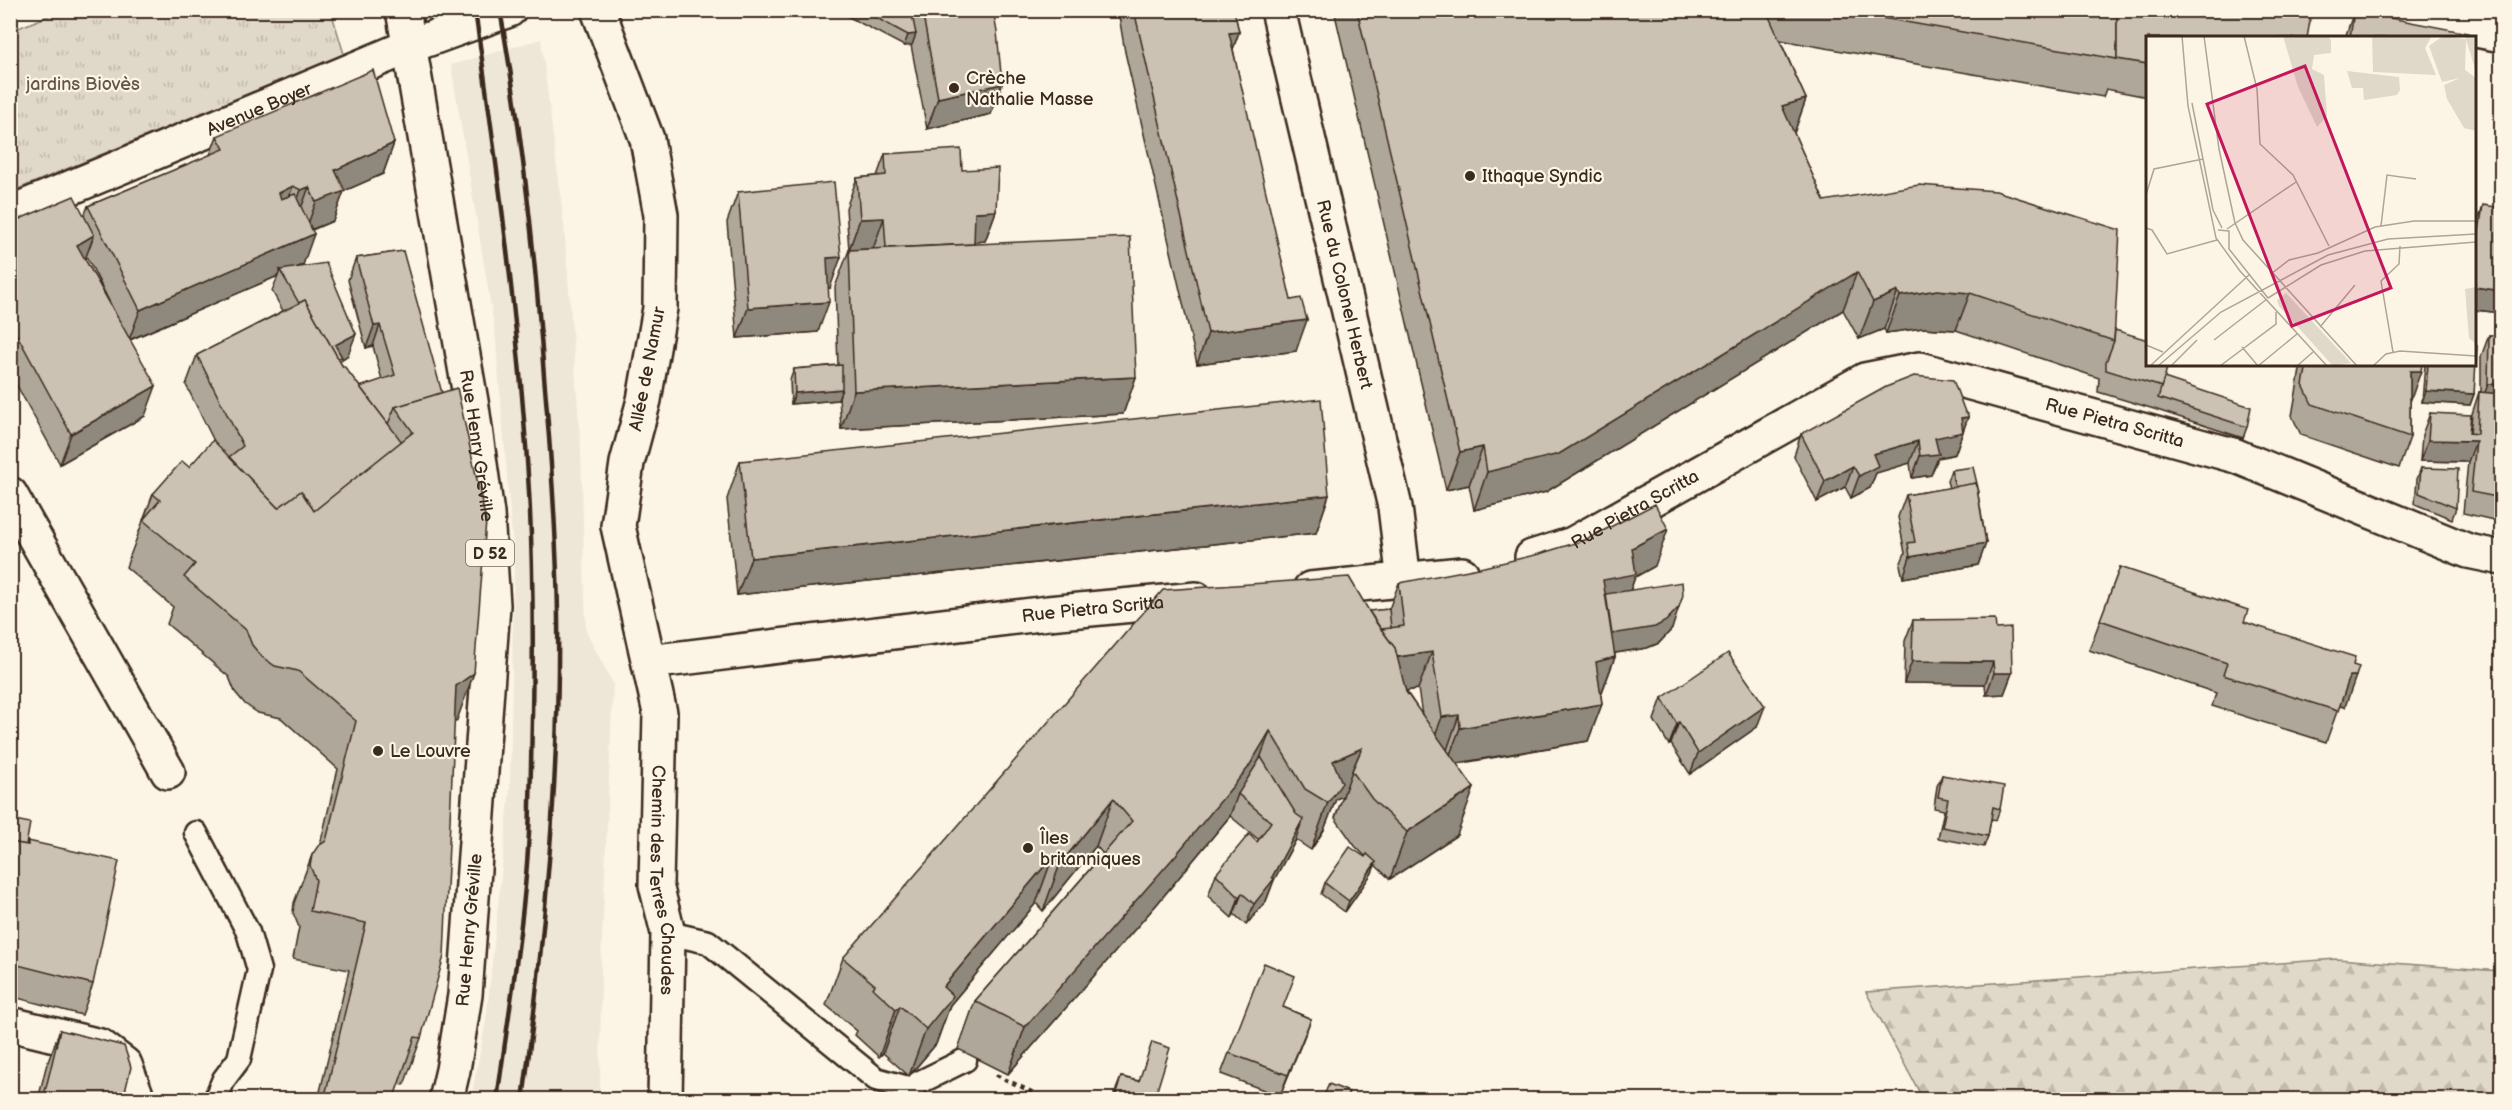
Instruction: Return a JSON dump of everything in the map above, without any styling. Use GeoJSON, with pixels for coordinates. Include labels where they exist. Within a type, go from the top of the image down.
{"type":"FeatureCollection","features":[{"type":"Feature","properties":{"kind":"street","name":"Rue Henry Gréville"},"geometry":{"type":"LineString","coordinates":[[403,10],[472,407],[487,514],[493,605],[465,995],[446,1100]]}},
{"type":"Feature","properties":{"kind":"street","name":"Avenue Boyer"},"geometry":{"type":"LineString","coordinates":[[10,213],[410,46],[509,10]]}},
{"type":"Feature","properties":{"kind":"street","name":"Allée de Namur"},"geometry":{"type":"LineString","coordinates":[[597,10],[647,139],[662,214],[660,308],[644,400],[627,463],[618,526],[649,662]]}},
{"type":"Feature","properties":{"kind":"street","name":"Rue du Colonel Herbert"},"geometry":{"type":"LineString","coordinates":[[1278,10],[1395,507],[1404,581]]}},
{"type":"Feature","properties":{"kind":"street"},"geometry":{"type":"LineString","coordinates":[[2373,10],[2502,35]]}},
{"type":"Feature","properties":{"kind":"street","name":"Rue Pietra Scritta"},"geometry":{"type":"LineString","coordinates":[[1280,592],[1484,572],[1573,544],[1865,380],[1920,369],[2236,456],[2468,551],[2502,558]]}},
{"type":"Feature","properties":{"kind":"street"},"geometry":{"type":"LineString","coordinates":[[10,494],[168,772]]}},
{"type":"Feature","properties":{"kind":"street","name":"Rue Pietra Scritta"},"geometry":{"type":"LineString","coordinates":[[649,662],[1048,613],[1222,597]]}},
{"type":"Feature","properties":{"kind":"street","name":"Chemin des Terres Chaudes"},"geometry":{"type":"LineString","coordinates":[[649,662],[660,712],[656,885],[668,933],[665,1100]]}},
{"type":"Feature","properties":{"kind":"street"},"geometry":{"type":"LineString","coordinates":[[10,1024],[100,1046],[125,1065],[138,1100]]}},
{"type":"Feature","properties":{"kind":"lane"},"geometry":{"type":"LineString","coordinates":[[196,833],[248,932],[259,970],[239,1059],[224,1078],[216,1100]]}},
{"type":"Feature","properties":{"kind":"lane"},"geometry":{"type":"LineString","coordinates":[[668,933],[708,942],[876,1079],[908,1088],[965,1060]]}},
{"type":"Feature","properties":{"kind":"path"},"geometry":{"type":"LineString","coordinates":[[965,1060],[1049,1100]]}},
{"type":"Feature","properties":{"kind":"shaded area"},"geometry":{"type":"Polygon","coordinates":[[[541,39],[564,225],[581,449],[586,631],[613,684],[601,963],[600,1099],[471,1099],[486,1021],[510,791],[514,560],[495,331],[451,65],[541,39]]]}},
{"type":"Feature","properties":{"kind":"green space","name":"jardins Biovès"},"geometry":{"type":"Polygon","coordinates":[[[63,10],[331,11],[344,54],[11,192],[11,31],[63,10]]]}},
{"type":"Feature","properties":{"kind":"green space"},"geometry":{"type":"Polygon","coordinates":[[[2337,959],[2501,971],[2501,1099],[1923,1099],[1866,992],[2337,959]]]}},
{"type":"Feature","properties":{"kind":"building"},"geometry":{"type":"Polygon","coordinates":[[[862,10],[911,10],[916,34],[908,35],[862,10]]]}},
{"type":"Feature","properties":{"kind":"building"},"geometry":{"type":"Polygon","coordinates":[[[922,10],[993,10],[1002,84],[938,98],[922,10]]]}},
{"type":"Feature","properties":{"kind":"building"},"geometry":{"type":"Polygon","coordinates":[[[1134,10],[1234,10],[1239,32],[1229,33],[1291,300],[1301,298],[1307,320],[1208,333],[1134,10]]]}},
{"type":"Feature","properties":{"kind":"building"},"geometry":{"type":"Polygon","coordinates":[[[1357,10],[1766,10],[1806,99],[1782,106],[1824,201],[1919,185],[1996,191],[2120,230],[2114,341],[1970,293],[1937,290],[1900,296],[1898,291],[1873,302],[1857,272],[1559,454],[1487,472],[1483,447],[1460,452],[1357,10]]]}},
{"type":"Feature","properties":{"kind":"building"},"geometry":{"type":"Polygon","coordinates":[[[1837,10],[2117,10],[2117,59],[1837,10]]]}},
{"type":"Feature","properties":{"kind":"building"},"geometry":{"type":"Polygon","coordinates":[[[2117,10],[2312,10],[2307,36],[2146,36],[2146,64],[2117,59],[2117,10]]]}},
{"type":"Feature","properties":{"kind":"building"},"geometry":{"type":"Polygon","coordinates":[[[2354,11],[2468,33],[2467,36],[2350,36],[2354,11]]]}},
{"type":"Feature","properties":{"kind":"building"},"geometry":{"type":"Polygon","coordinates":[[[373,70],[394,143],[335,170],[345,191],[316,202],[309,187],[301,190],[293,186],[279,193],[281,199],[295,194],[314,234],[140,310],[88,206],[224,149],[217,136],[373,70]]]}},
{"type":"Feature","properties":{"kind":"building"},"geometry":{"type":"Polygon","coordinates":[[[961,149],[962,170],[998,168],[996,211],[975,212],[974,244],[886,248],[884,218],[860,219],[857,178],[886,175],[885,154],[961,149]]]}},
{"type":"Feature","properties":{"kind":"building"},"geometry":{"type":"Polygon","coordinates":[[[834,182],[841,257],[827,258],[829,302],[748,308],[738,192],[834,182]]]}},
{"type":"Feature","properties":{"kind":"building"},"geometry":{"type":"Polygon","coordinates":[[[74,196],[94,235],[77,245],[156,386],[71,434],[10,322],[10,223],[74,196]]]}},
{"type":"Feature","properties":{"kind":"building"},"geometry":{"type":"Polygon","coordinates":[[[2483,205],[2502,208],[2502,291],[2476,287],[2476,252],[2483,205]]]}},
{"type":"Feature","properties":{"kind":"building"},"geometry":{"type":"Polygon","coordinates":[[[1130,237],[1136,377],[854,391],[849,250],[1130,237]]]}},
{"type":"Feature","properties":{"kind":"building"},"geometry":{"type":"Polygon","coordinates":[[[403,251],[442,393],[395,407],[388,424],[360,387],[395,375],[380,325],[374,326],[356,258],[403,251]]]}},
{"type":"Feature","properties":{"kind":"building"},"geometry":{"type":"Polygon","coordinates":[[[326,263],[356,334],[335,345],[342,357],[338,358],[305,300],[299,303],[280,270],[326,263]]]}},
{"type":"Feature","properties":{"kind":"building"},"geometry":{"type":"Polygon","coordinates":[[[305,300],[343,367],[402,442],[314,511],[301,491],[278,508],[229,457],[243,446],[197,355],[305,300]]]}},
{"type":"Feature","properties":{"kind":"building"},"geometry":{"type":"Polygon","coordinates":[[[2115,330],[2146,339],[2146,366],[2167,366],[2162,387],[2106,370],[2106,362],[2114,341],[2115,330]]]}},
{"type":"Feature","properties":{"kind":"building"},"geometry":{"type":"Polygon","coordinates":[[[2489,335],[2502,336],[2502,384],[2488,384],[2489,335]]]}},
{"type":"Feature","properties":{"kind":"building"},"geometry":{"type":"Polygon","coordinates":[[[842,365],[842,389],[795,393],[794,369],[842,365]]]}},
{"type":"Feature","properties":{"kind":"building"},"geometry":{"type":"Polygon","coordinates":[[[2307,366],[2422,366],[2421,371],[2410,371],[2410,437],[2312,404],[2303,385],[2307,366]]]}},
{"type":"Feature","properties":{"kind":"building"},"geometry":{"type":"Polygon","coordinates":[[[2428,366],[2476,366],[2474,394],[2426,391],[2428,366]]]}},
{"type":"Feature","properties":{"kind":"building"},"geometry":{"type":"Polygon","coordinates":[[[1914,376],[1953,380],[1965,412],[1968,414],[1968,417],[1961,418],[1963,432],[1935,438],[1939,454],[1920,456],[1918,441],[1873,454],[1878,466],[1859,476],[1853,466],[1825,481],[1801,434],[1886,387],[1914,376]]]}},
{"type":"Feature","properties":{"kind":"building"},"geometry":{"type":"Polygon","coordinates":[[[2164,378],[2251,407],[2247,427],[2158,398],[2164,378]]]}},
{"type":"Feature","properties":{"kind":"building","name":"Le Louvre"},"geometry":{"type":"Polygon","coordinates":[[[457,388],[486,521],[474,673],[456,686],[444,956],[421,1038],[415,1037],[393,1100],[324,1100],[366,923],[310,911],[316,880],[310,866],[312,855],[318,846],[326,841],[356,721],[298,671],[275,666],[262,657],[252,645],[246,630],[184,577],[195,564],[143,520],[160,500],[153,494],[182,461],[189,467],[213,440],[278,508],[301,491],[314,511],[413,432],[395,407],[457,388]]]}},
{"type":"Feature","properties":{"kind":"building"},"geometry":{"type":"Polygon","coordinates":[[[2479,392],[2502,394],[2502,498],[2471,492],[2476,441],[2428,440],[2430,413],[2471,415],[2469,433],[2477,434],[2479,392]]]}},
{"type":"Feature","properties":{"kind":"building"},"geometry":{"type":"Polygon","coordinates":[[[1321,399],[1329,495],[751,558],[740,461],[1321,399]]]}},
{"type":"Feature","properties":{"kind":"building"},"geometry":{"type":"Polygon","coordinates":[[[1973,467],[1979,492],[1976,483],[1955,487],[1951,470],[1973,467]]]}},
{"type":"Feature","properties":{"kind":"building"},"geometry":{"type":"Polygon","coordinates":[[[2421,468],[2458,469],[2456,508],[2419,493],[2421,468]]]}},
{"type":"Feature","properties":{"kind":"building"},"geometry":{"type":"Polygon","coordinates":[[[1976,483],[1986,543],[1910,557],[1908,543],[1915,542],[1906,495],[1976,483]]]}},
{"type":"Feature","properties":{"kind":"building"},"geometry":{"type":"Polygon","coordinates":[[[1655,504],[1668,529],[1632,548],[1636,574],[1603,580],[1615,657],[1596,662],[1602,704],[1460,728],[1459,715],[1442,717],[1432,652],[1397,657],[1395,648],[1381,629],[1404,626],[1399,583],[1484,567],[1585,540],[1655,504]]]}},
{"type":"Feature","properties":{"kind":"building"},"geometry":{"type":"Polygon","coordinates":[[[2120,567],[2248,610],[2244,622],[2355,657],[2353,665],[2359,667],[2356,676],[2350,676],[2338,711],[2223,675],[2227,663],[2100,620],[2120,567]]]}},
{"type":"Feature","properties":{"kind":"building","name":"Îles britanniques"},"geometry":{"type":"Polygon","coordinates":[[[1349,577],[1375,621],[1395,648],[1406,692],[1474,788],[1407,832],[1372,799],[1352,771],[1362,748],[1333,761],[1342,783],[1328,803],[1305,789],[1270,731],[1248,768],[1175,856],[1025,1027],[975,1001],[1132,821],[1113,799],[1060,864],[1053,856],[943,987],[953,996],[926,1029],[900,1006],[896,1009],[873,988],[875,985],[843,958],[1163,590],[1349,577]]]}},
{"type":"Feature","properties":{"kind":"building"},"geometry":{"type":"Polygon","coordinates":[[[1682,582],[1683,595],[1679,607],[1666,621],[1655,627],[1612,634],[1606,594],[1682,582]]]}},
{"type":"Feature","properties":{"kind":"building"},"geometry":{"type":"Polygon","coordinates":[[[1389,609],[1391,628],[1381,629],[1369,611],[1389,609]]]}},
{"type":"Feature","properties":{"kind":"building"},"geometry":{"type":"Polygon","coordinates":[[[1995,619],[1996,629],[2011,628],[2012,673],[1994,673],[1993,662],[1912,661],[1913,620],[1995,619]]]}},
{"type":"Feature","properties":{"kind":"building"},"geometry":{"type":"Polygon","coordinates":[[[1728,653],[1765,706],[1698,753],[1662,698],[1728,653]]]}},
{"type":"Feature","properties":{"kind":"building"},"geometry":{"type":"Polygon","coordinates":[[[1261,757],[1296,814],[1303,819],[1272,877],[1274,879],[1254,904],[1242,893],[1239,897],[1216,874],[1249,834],[1257,842],[1271,822],[1238,794],[1261,757]]]}},
{"type":"Feature","properties":{"kind":"building"},"geometry":{"type":"Polygon","coordinates":[[[1942,775],[2004,786],[2000,809],[1993,807],[1988,836],[1942,827],[1948,799],[1938,797],[1942,775]]]}},
{"type":"Feature","properties":{"kind":"building"},"geometry":{"type":"Polygon","coordinates":[[[10,819],[30,823],[26,845],[10,842],[10,819]]]}},
{"type":"Feature","properties":{"kind":"building"},"geometry":{"type":"Polygon","coordinates":[[[28,841],[119,861],[93,984],[10,963],[10,842],[28,845],[28,841]]]}},
{"type":"Feature","properties":{"kind":"building"},"geometry":{"type":"Polygon","coordinates":[[[1350,847],[1365,857],[1367,854],[1376,862],[1349,901],[1325,883],[1350,847]]]}},
{"type":"Feature","properties":{"kind":"building"},"geometry":{"type":"Polygon","coordinates":[[[1264,963],[1295,976],[1283,1007],[1311,1019],[1288,1075],[1229,1053],[1264,963]]]}},
{"type":"Feature","properties":{"kind":"building"},"geometry":{"type":"Polygon","coordinates":[[[60,1030],[124,1046],[131,1067],[123,1100],[43,1100],[60,1030]]]}},
{"type":"Feature","properties":{"kind":"building"},"geometry":{"type":"Polygon","coordinates":[[[1152,1042],[1170,1048],[1154,1100],[1123,1100],[1124,1097],[1116,1094],[1121,1077],[1139,1081],[1152,1042]]]}},
{"type":"Feature","properties":{"kind":"building"},"geometry":{"type":"Polygon","coordinates":[[[1329,1084],[1349,1092],[1345,1100],[1322,1100],[1329,1084]]]}},
{"type":"Feature","properties":{"kind":"railway"},"geometry":{"type":"LineString","coordinates":[[475,10],[513,300],[524,417],[532,557],[533,681],[529,841],[518,952],[497,1100]]}},
{"type":"Feature","properties":{"kind":"railway"},"geometry":{"type":"LineString","coordinates":[[500,10],[515,101],[532,238],[551,466],[557,587],[558,677],[549,859],[538,980],[523,1100]]}},
{"type":"Feature","properties":{"kind":"place","name":"Crèche Nathalie Masse"},"geometry":{"type":"Point","coordinates":[954,88]}},
{"type":"Feature","properties":{"kind":"place","name":"Ithaque Syndic"},"geometry":{"type":"Point","coordinates":[1470,176]}},
{"type":"Feature","properties":{"kind":"place","name":"Le Louvre"},"geometry":{"type":"Point","coordinates":[378,751]}},
{"type":"Feature","properties":{"kind":"place","name":"Îles britanniques"},"geometry":{"type":"Point","coordinates":[1028,848]}}]}
